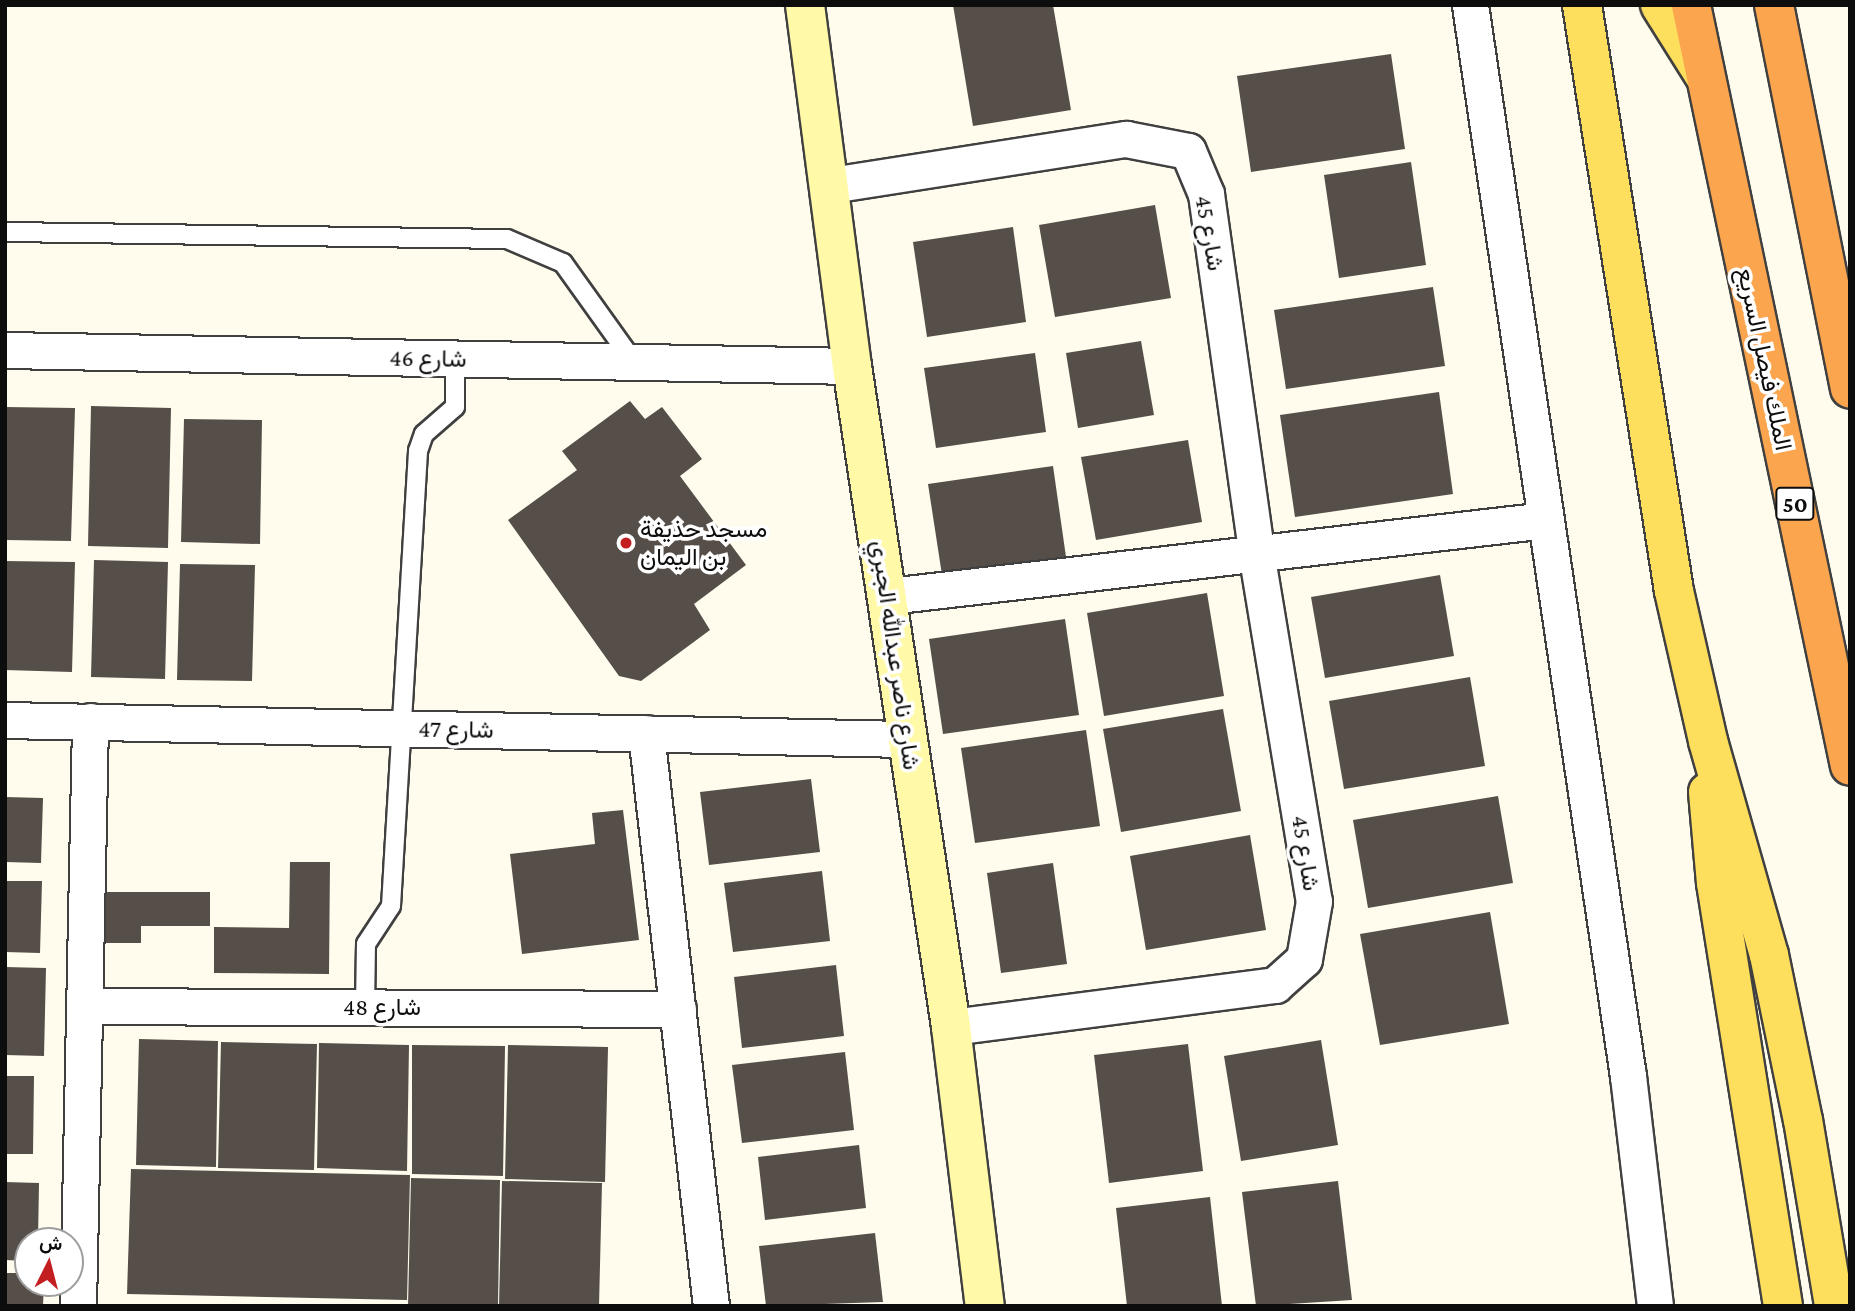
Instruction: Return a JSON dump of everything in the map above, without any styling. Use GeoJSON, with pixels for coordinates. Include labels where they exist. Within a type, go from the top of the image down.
{"type":"FeatureCollection","features":[{"type":"Feature","properties":{"kind":"highway","name":"الملك فيصل السريع"},"geometry":{"type":"LineString","coordinates":[[1691,5],[1850,766]]}},
{"type":"Feature","properties":{"kind":"highway"},"geometry":{"type":"LineString","coordinates":[[1774,5],[1850,389]]}},
{"type":"Feature","properties":{"kind":"main road"},"geometry":{"type":"LineString","coordinates":[[1582,5],[1658,502],[1708,741],[1769,955],[1803,1120],[1834,1306]]}},
{"type":"Feature","properties":{"kind":"main road","name":"الملك فيصل السريع"},"geometry":{"type":"LineString","coordinates":[[1660,5],[1704,75]]}},
{"type":"Feature","properties":{"kind":"main road"},"geometry":{"type":"LineString","coordinates":[[1708,741],[1716,883],[1783,1306]]}},
{"type":"Feature","properties":{"kind":"street","name":"شارع ناصر عبدالله الجبري"},"geometry":{"type":"LineString","coordinates":[[805,5],[831,185],[852,366],[889,596],[907,739],[951,1027],[985,1306]]}},
{"type":"Feature","properties":{"kind":"street"},"geometry":{"type":"LineString","coordinates":[[1470,5],[1628,1076],[1655,1306]]}},
{"type":"Feature","properties":{"kind":"street","name":"شارع 45"},"geometry":{"type":"LineString","coordinates":[[831,185],[1126,139],[1188,151],[1206,194],[1256,552],[1314,901],[1304,959],[1275,985],[951,1027]]}},
{"type":"Feature","properties":{"kind":"street","name":"شارع 46"},"geometry":{"type":"LineString","coordinates":[[5,350],[852,366]]}},
{"type":"Feature","properties":{"kind":"street"},"geometry":{"type":"LineString","coordinates":[[889,596],[1546,520]]}},
{"type":"Feature","properties":{"kind":"street","name":"شارع 47"},"geometry":{"type":"LineString","coordinates":[[5,720],[907,739]]}},
{"type":"Feature","properties":{"kind":"street"},"geometry":{"type":"LineString","coordinates":[[78,1306],[90,722]]}},
{"type":"Feature","properties":{"kind":"street"},"geometry":{"type":"LineString","coordinates":[[646,733],[710,1306]]}},
{"type":"Feature","properties":{"kind":"street","name":"شارع 48"},"geometry":{"type":"LineString","coordinates":[[86,1006],[678,1009]]}},
{"type":"Feature","properties":{"kind":"lane"},"geometry":{"type":"LineString","coordinates":[[5,232],[507,239],[563,263],[634,362]]}},
{"type":"Feature","properties":{"kind":"lane"},"geometry":{"type":"LineString","coordinates":[[365,1007],[366,944],[391,906],[418,451],[424,434],[455,408],[455,358]]}},
{"type":"Feature","properties":{"kind":"building"},"geometry":{"type":"Polygon","coordinates":[[[953,5],[1053,5],[1071,110],[973,126],[953,5]]]}},
{"type":"Feature","properties":{"kind":"building"},"geometry":{"type":"Polygon","coordinates":[[[1391,54],[1405,149],[1251,172],[1237,76],[1391,54]]]}},
{"type":"Feature","properties":{"kind":"building"},"geometry":{"type":"Polygon","coordinates":[[[1411,162],[1426,265],[1339,278],[1324,175],[1411,162]]]}},
{"type":"Feature","properties":{"kind":"building"},"geometry":{"type":"Polygon","coordinates":[[[1155,205],[1171,298],[1055,317],[1039,225],[1155,205]]]}},
{"type":"Feature","properties":{"kind":"building"},"geometry":{"type":"Polygon","coordinates":[[[1013,227],[1026,322],[927,337],[913,242],[1013,227]]]}},
{"type":"Feature","properties":{"kind":"building"},"geometry":{"type":"Polygon","coordinates":[[[1433,287],[1445,366],[1286,389],[1274,310],[1433,287]]]}},
{"type":"Feature","properties":{"kind":"building"},"geometry":{"type":"Polygon","coordinates":[[[1141,341],[1154,415],[1078,428],[1066,353],[1141,341]]]}},
{"type":"Feature","properties":{"kind":"building"},"geometry":{"type":"Polygon","coordinates":[[[1035,353],[1046,432],[936,448],[924,368],[1035,353]]]}},
{"type":"Feature","properties":{"kind":"building"},"geometry":{"type":"Polygon","coordinates":[[[1439,392],[1453,494],[1295,517],[1280,415],[1439,392]]]}},
{"type":"Feature","properties":{"kind":"building","name":"مسجد حذيفة بن اليمان"},"geometry":{"type":"Polygon","coordinates":[[[630,401],[645,419],[662,407],[702,459],[680,476],[746,565],[694,604],[710,630],[641,681],[619,676],[508,520],[577,470],[562,451],[630,401]]]}},
{"type":"Feature","properties":{"kind":"building"},"geometry":{"type":"Polygon","coordinates":[[[91,406],[171,408],[168,548],[88,546],[91,406]]]}},
{"type":"Feature","properties":{"kind":"building"},"geometry":{"type":"Polygon","coordinates":[[[5,407],[75,408],[71,541],[5,540],[5,407]]]}},
{"type":"Feature","properties":{"kind":"building"},"geometry":{"type":"Polygon","coordinates":[[[184,419],[262,420],[260,544],[181,542],[184,419]]]}},
{"type":"Feature","properties":{"kind":"building"},"geometry":{"type":"Polygon","coordinates":[[[1188,440],[1202,522],[1096,540],[1081,457],[1188,440]]]}},
{"type":"Feature","properties":{"kind":"building"},"geometry":{"type":"Polygon","coordinates":[[[1053,466],[1066,557],[942,575],[928,484],[1053,466]]]}},
{"type":"Feature","properties":{"kind":"building"},"geometry":{"type":"Polygon","coordinates":[[[94,560],[168,562],[165,679],[91,677],[94,560]]]}},
{"type":"Feature","properties":{"kind":"building"},"geometry":{"type":"Polygon","coordinates":[[[5,561],[75,562],[72,672],[5,670],[5,561]]]}},
{"type":"Feature","properties":{"kind":"building"},"geometry":{"type":"Polygon","coordinates":[[[180,564],[255,565],[252,681],[177,680],[180,564]]]}},
{"type":"Feature","properties":{"kind":"building"},"geometry":{"type":"Polygon","coordinates":[[[1440,575],[1454,656],[1325,678],[1311,597],[1440,575]]]}},
{"type":"Feature","properties":{"kind":"building"},"geometry":{"type":"Polygon","coordinates":[[[1207,593],[1224,696],[1104,716],[1087,613],[1207,593]]]}},
{"type":"Feature","properties":{"kind":"building"},"geometry":{"type":"Polygon","coordinates":[[[1065,619],[1079,715],[943,734],[929,639],[1065,619]]]}},
{"type":"Feature","properties":{"kind":"building"},"geometry":{"type":"Polygon","coordinates":[[[1470,677],[1485,766],[1344,789],[1329,701],[1470,677]]]}},
{"type":"Feature","properties":{"kind":"building"},"geometry":{"type":"Polygon","coordinates":[[[1223,709],[1241,811],[1121,832],[1103,729],[1223,709]]]}},
{"type":"Feature","properties":{"kind":"building"},"geometry":{"type":"Polygon","coordinates":[[[1086,730],[1100,826],[975,843],[961,748],[1086,730]]]}},
{"type":"Feature","properties":{"kind":"building"},"geometry":{"type":"Polygon","coordinates":[[[811,779],[820,852],[709,865],[700,792],[811,779]]]}},
{"type":"Feature","properties":{"kind":"building"},"geometry":{"type":"Polygon","coordinates":[[[1498,796],[1513,883],[1368,908],[1353,820],[1498,796]]]}},
{"type":"Feature","properties":{"kind":"building"},"geometry":{"type":"Polygon","coordinates":[[[5,797],[43,798],[41,863],[5,862],[5,797]]]}},
{"type":"Feature","properties":{"kind":"building"},"geometry":{"type":"Polygon","coordinates":[[[623,810],[639,940],[522,954],[510,854],[595,844],[592,813],[623,810]]]}},
{"type":"Feature","properties":{"kind":"building"},"geometry":{"type":"Polygon","coordinates":[[[1250,835],[1266,930],[1146,950],[1130,856],[1250,835]]]}},
{"type":"Feature","properties":{"kind":"building"},"geometry":{"type":"Polygon","coordinates":[[[290,862],[330,862],[329,974],[214,973],[214,927],[289,928],[290,862]]]}},
{"type":"Feature","properties":{"kind":"building"},"geometry":{"type":"Polygon","coordinates":[[[1053,863],[1067,964],[1001,973],[987,873],[1053,863]]]}},
{"type":"Feature","properties":{"kind":"building"},"geometry":{"type":"Polygon","coordinates":[[[822,871],[830,941],[733,952],[724,883],[822,871]]]}},
{"type":"Feature","properties":{"kind":"building"},"geometry":{"type":"Polygon","coordinates":[[[5,881],[42,881],[40,953],[5,952],[5,881]]]}},
{"type":"Feature","properties":{"kind":"building"},"geometry":{"type":"Polygon","coordinates":[[[101,892],[210,892],[210,926],[141,926],[141,943],[101,943],[101,892]]]}},
{"type":"Feature","properties":{"kind":"building"},"geometry":{"type":"Polygon","coordinates":[[[1490,912],[1509,1024],[1380,1045],[1360,934],[1490,912]]]}},
{"type":"Feature","properties":{"kind":"building"},"geometry":{"type":"Polygon","coordinates":[[[836,965],[844,1036],[742,1048],[734,977],[836,965]]]}},
{"type":"Feature","properties":{"kind":"building"},"geometry":{"type":"Polygon","coordinates":[[[5,967],[46,968],[44,1056],[5,1055],[5,967]]]}},
{"type":"Feature","properties":{"kind":"building"},"geometry":{"type":"Polygon","coordinates":[[[139,1039],[218,1041],[216,1167],[136,1165],[139,1039]]]}},
{"type":"Feature","properties":{"kind":"building"},"geometry":{"type":"Polygon","coordinates":[[[1321,1040],[1338,1145],[1241,1161],[1224,1056],[1321,1040]]]}},
{"type":"Feature","properties":{"kind":"building"},"geometry":{"type":"Polygon","coordinates":[[[221,1042],[317,1044],[314,1170],[218,1168],[221,1042]]]}},
{"type":"Feature","properties":{"kind":"building"},"geometry":{"type":"Polygon","coordinates":[[[319,1043],[409,1045],[407,1171],[317,1168],[319,1043]]]}},
{"type":"Feature","properties":{"kind":"building"},"geometry":{"type":"Polygon","coordinates":[[[1188,1044],[1203,1171],[1109,1183],[1094,1055],[1188,1044]]]}},
{"type":"Feature","properties":{"kind":"building"},"geometry":{"type":"Polygon","coordinates":[[[412,1045],[505,1046],[503,1176],[412,1174],[412,1045]]]}},
{"type":"Feature","properties":{"kind":"building"},"geometry":{"type":"Polygon","coordinates":[[[508,1045],[608,1047],[605,1182],[505,1179],[508,1045]]]}},
{"type":"Feature","properties":{"kind":"building"},"geometry":{"type":"Polygon","coordinates":[[[845,1052],[854,1130],[742,1143],[732,1065],[845,1052]]]}},
{"type":"Feature","properties":{"kind":"building"},"geometry":{"type":"Polygon","coordinates":[[[5,1076],[34,1076],[33,1154],[5,1154],[5,1076]]]}},
{"type":"Feature","properties":{"kind":"building"},"geometry":{"type":"Polygon","coordinates":[[[859,1145],[866,1208],[765,1220],[758,1157],[859,1145]]]}},
{"type":"Feature","properties":{"kind":"building"},"geometry":{"type":"Polygon","coordinates":[[[131,1169],[410,1175],[407,1300],[127,1294],[131,1169]]]}},
{"type":"Feature","properties":{"kind":"building"},"geometry":{"type":"Polygon","coordinates":[[[411,1178],[500,1180],[498,1306],[408,1306],[411,1178]]]}},
{"type":"Feature","properties":{"kind":"building"},"geometry":{"type":"Polygon","coordinates":[[[502,1181],[602,1183],[599,1306],[499,1306],[502,1181]]]}},
{"type":"Feature","properties":{"kind":"building"},"geometry":{"type":"Polygon","coordinates":[[[1338,1181],[1352,1300],[1256,1306],[1242,1192],[1338,1181]]]}},
{"type":"Feature","properties":{"kind":"building"},"geometry":{"type":"Polygon","coordinates":[[[5,1182],[39,1183],[38,1227],[14,1227],[14,1260],[5,1260],[5,1182]]]}},
{"type":"Feature","properties":{"kind":"building"},"geometry":{"type":"Polygon","coordinates":[[[1210,1197],[1222,1306],[1127,1306],[1116,1208],[1210,1197]]]}},
{"type":"Feature","properties":{"kind":"building"},"geometry":{"type":"Polygon","coordinates":[[[875,1233],[883,1302],[766,1306],[759,1246],[875,1233]]]}},
{"type":"Feature","properties":{"kind":"building"},"geometry":{"type":"Polygon","coordinates":[[[5,1273],[14,1273],[14,1297],[43,1297],[43,1306],[5,1306],[5,1273]]]}},
{"type":"Feature","properties":{"kind":"place","name":"مسجد حذيفة بن اليمان"},"geometry":{"type":"Point","coordinates":[626,543]}}]}
